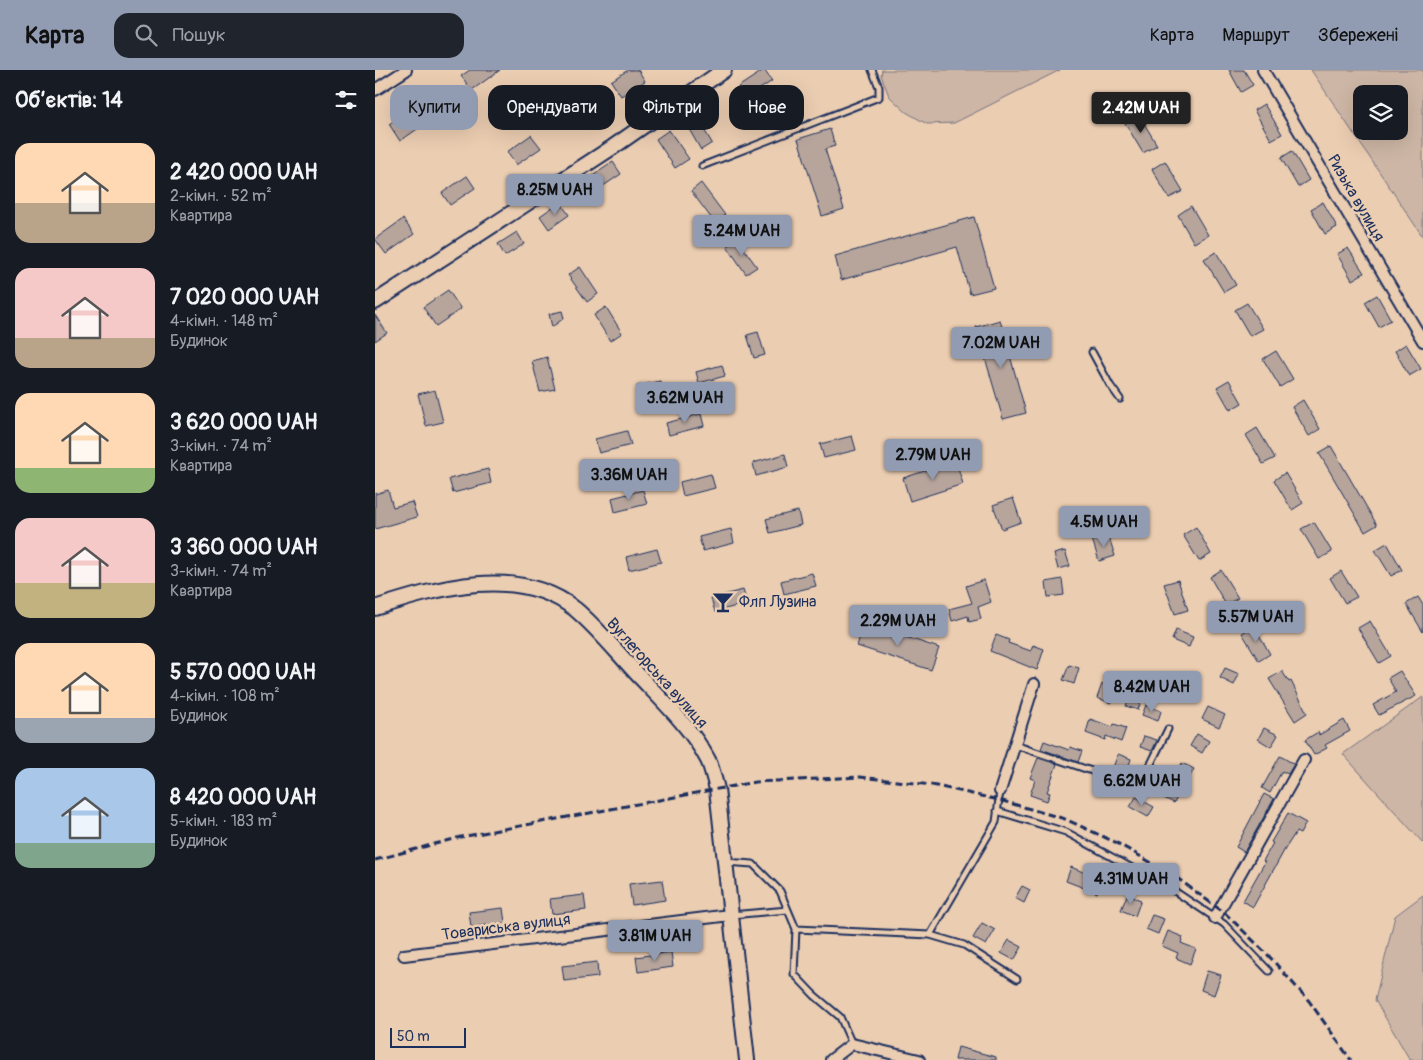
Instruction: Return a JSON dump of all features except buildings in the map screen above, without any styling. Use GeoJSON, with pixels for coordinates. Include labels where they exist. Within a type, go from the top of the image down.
{"type":"FeatureCollection","features":[{"type":"Feature","properties":{"kind":"main road"},"geometry":{"type":"LineString","coordinates":[[375,302],[613,147],[724,70]]}},
{"type":"Feature","properties":{"kind":"main road","name":"Вуглегорська вулиця"},"geometry":{"type":"LineString","coordinates":[[375,608],[425,592],[477,583],[524,586],[550,594],[575,610],[659,698],[695,740],[709,761],[717,789],[747,1060]]}},
{"type":"Feature","properties":{"kind":"street"},"geometry":{"type":"LineString","coordinates":[[375,90],[406,70]]}},
{"type":"Feature","properties":{"kind":"street","name":"Ризька вулиця"},"geometry":{"type":"LineString","coordinates":[[1263,70],[1423,341]]}},
{"type":"Feature","properties":{"kind":"street"},"geometry":{"type":"LineString","coordinates":[[1000,791],[1034,684]]}},
{"type":"Feature","properties":{"kind":"street"},"geometry":{"type":"LineString","coordinates":[[1215,918],[1304,760]]}},
{"type":"Feature","properties":{"kind":"street","name":"Товариська вулиця"},"geometry":{"type":"LineString","coordinates":[[404,955],[730,915]]}},
{"type":"Feature","properties":{"kind":"street"},"geometry":{"type":"LineString","coordinates":[[831,1060],[852,1044],[919,1060]]}},
{"type":"Feature","properties":{"kind":"lane"},"geometry":{"type":"LineString","coordinates":[[702,166],[879,97],[879,87],[872,70]]}},
{"type":"Feature","properties":{"kind":"lane"},"geometry":{"type":"LineString","coordinates":[[1092,352],[1109,385],[1120,399]]}},
{"type":"Feature","properties":{"kind":"lane"},"geometry":{"type":"LineString","coordinates":[[1015,745],[1133,785],[1142,782],[1168,729]]}},
{"type":"Feature","properties":{"kind":"lane"},"geometry":{"type":"LineString","coordinates":[[930,935],[996,822],[1000,791]]}},
{"type":"Feature","properties":{"kind":"lane"},"geometry":{"type":"LineString","coordinates":[[997,811],[1066,832],[1177,892],[1224,924],[1269,971]]}},
{"type":"Feature","properties":{"kind":"lane"},"geometry":{"type":"LineString","coordinates":[[725,862],[753,864],[780,891],[796,929],[794,974],[814,995],[840,1017],[852,1044]]}},
{"type":"Feature","properties":{"kind":"lane"},"geometry":{"type":"LineString","coordinates":[[730,915],[787,910]]}},
{"type":"Feature","properties":{"kind":"lane"},"geometry":{"type":"LineString","coordinates":[[796,929],[930,935],[964,945],[1017,979]]}},
{"type":"Feature","properties":{"kind":"shaded area"},"geometry":{"type":"Polygon","coordinates":[[[882,70],[1060,70],[954,123],[927,124],[906,112],[889,96],[881,75],[882,70]]]}},
{"type":"Feature","properties":{"kind":"shaded area"},"geometry":{"type":"Polygon","coordinates":[[[1311,70],[1423,70],[1423,237],[1358,140],[1408,140],[1408,85],[1353,85],[1353,133],[1311,70]]]}},
{"type":"Feature","properties":{"kind":"shaded area"},"geometry":{"type":"Polygon","coordinates":[[[1423,697],[1423,843],[1343,754],[1423,697]]]}},
{"type":"Feature","properties":{"kind":"shaded area"},"geometry":{"type":"Polygon","coordinates":[[[1423,895],[1423,1060],[1410,1060],[1375,1000],[1395,916],[1423,895]]]}},
{"type":"Feature","properties":{"kind":"railway"},"geometry":{"type":"LineString","coordinates":[[375,860],[461,837],[755,782],[860,777],[932,785],[999,800],[1065,819],[1117,843],[1173,875],[1226,914],[1268,955],[1309,1001],[1351,1060]]}},
{"type":"Feature","properties":{"kind":"place","name":"Флп Лузина"},"geometry":{"type":"Point","coordinates":[723,602]}}]}
